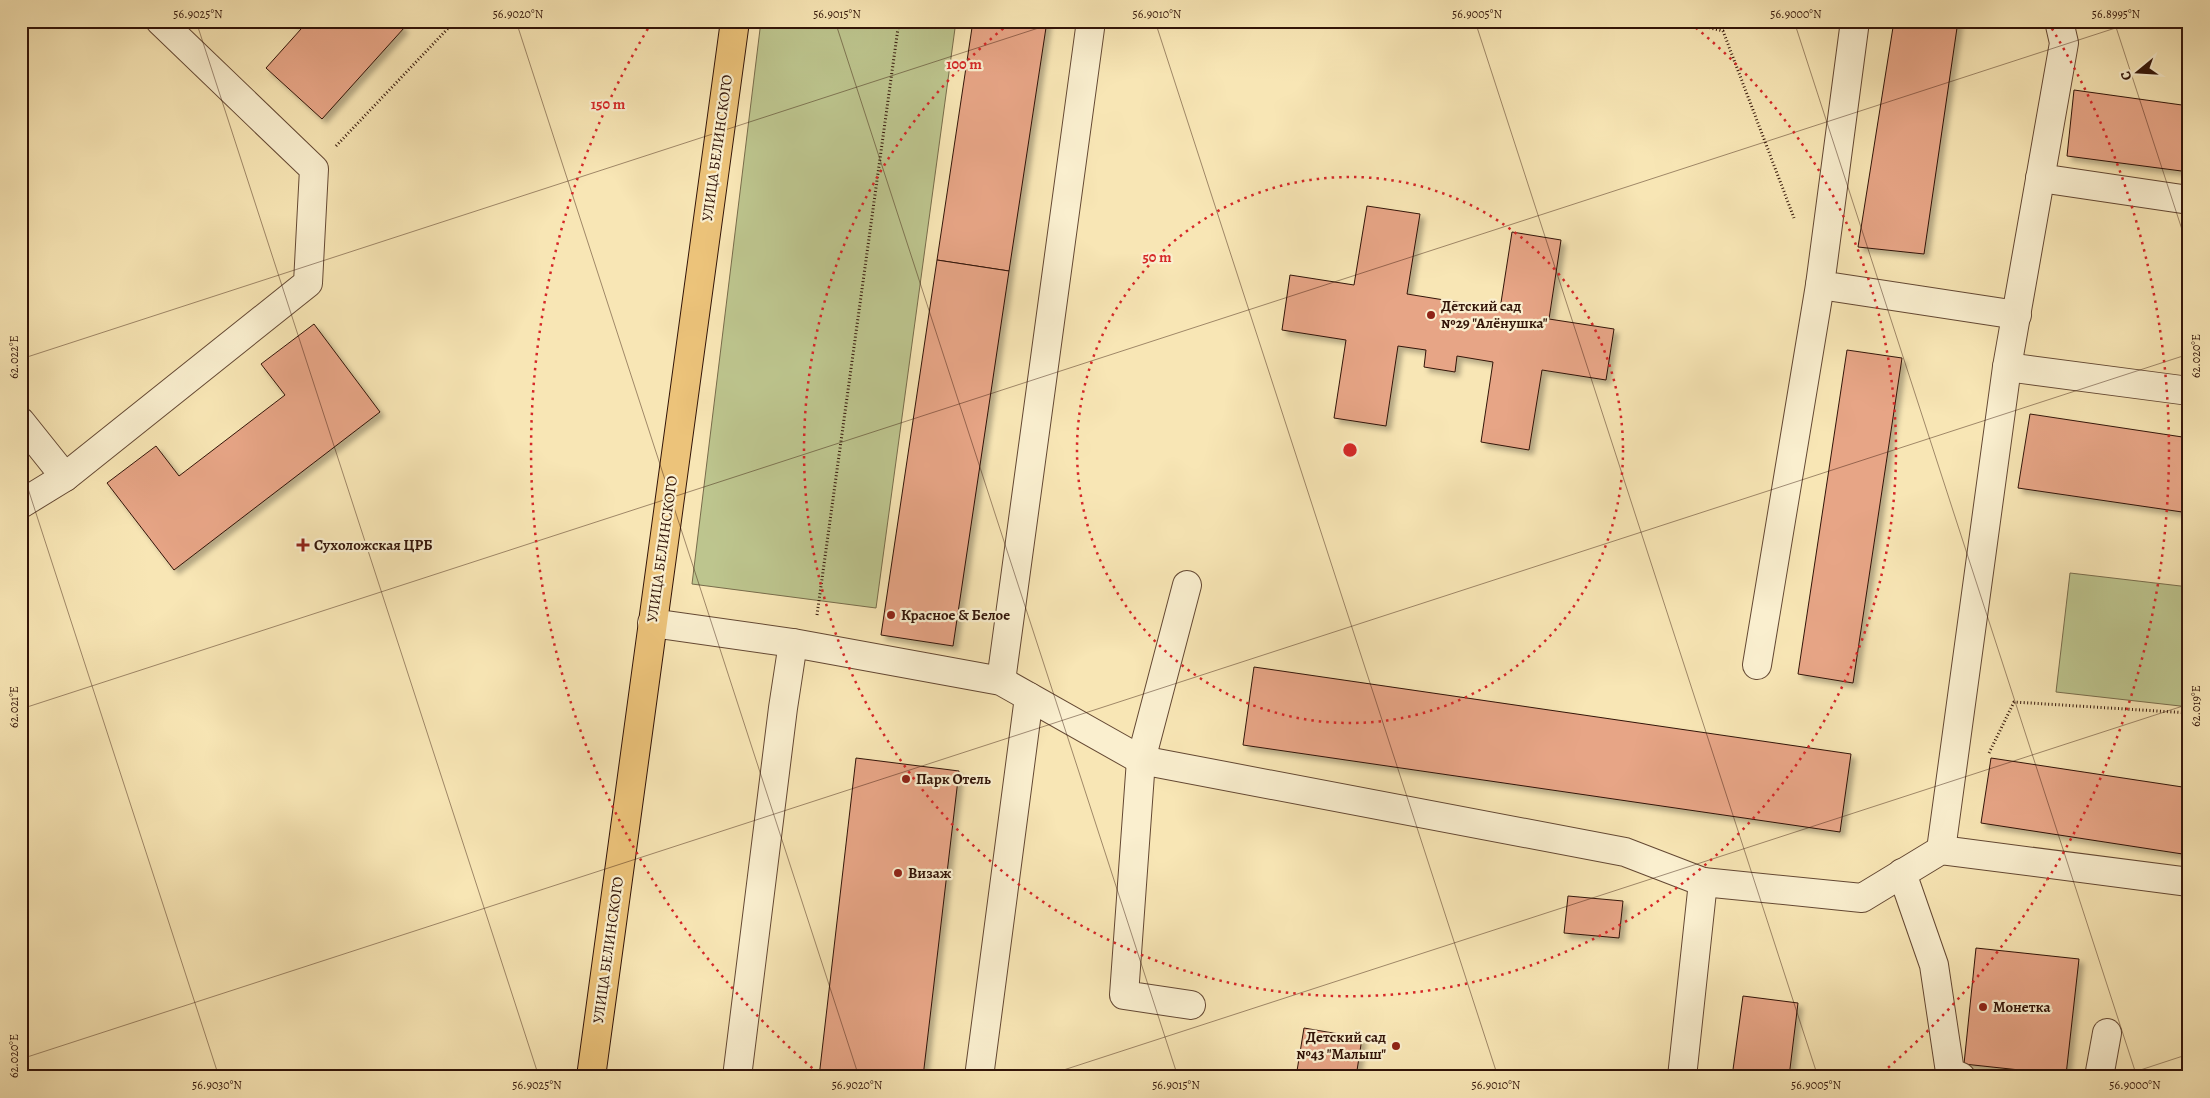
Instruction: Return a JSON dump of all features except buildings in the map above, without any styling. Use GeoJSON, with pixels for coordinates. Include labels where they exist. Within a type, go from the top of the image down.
{"type":"FeatureCollection","features":[{"type":"Feature","properties":{"kind":"main road","name":"УЛИЦА БЕЛИНСКОГО"},"geometry":{"type":"LineString","coordinates":[[591,1077],[734,21]]}},
{"type":"Feature","properties":{"kind":"lane"},"geometry":{"type":"LineString","coordinates":[[21,504],[65,477],[308,283],[314,169],[160,21]]}},
{"type":"Feature","properties":{"kind":"lane"},"geometry":{"type":"LineString","coordinates":[[1001,681],[1091,21]]}},
{"type":"Feature","properties":{"kind":"lane"},"geometry":{"type":"LineString","coordinates":[[1757,665],[1820,285],[1855,21]]}},
{"type":"Feature","properties":{"kind":"lane"},"geometry":{"type":"LineString","coordinates":[[1941,850],[2007,367],[2064,43],[2059,21]]}},
{"type":"Feature","properties":{"kind":"lane"},"geometry":{"type":"LineString","coordinates":[[2040,178],[2189,200]]}},
{"type":"Feature","properties":{"kind":"lane"},"geometry":{"type":"LineString","coordinates":[[1820,285],[2017,315]]}},
{"type":"Feature","properties":{"kind":"lane"},"geometry":{"type":"LineString","coordinates":[[2007,367],[2189,391]]}},
{"type":"Feature","properties":{"kind":"lane"},"geometry":{"type":"LineString","coordinates":[[21,422],[65,477]]}},
{"type":"Feature","properties":{"kind":"lane"},"geometry":{"type":"LineString","coordinates":[[1187,585],[1141,760],[1124,995],[1191,1005]]}},
{"type":"Feature","properties":{"kind":"lane"},"geometry":{"type":"LineString","coordinates":[[652,623],[793,643],[1001,681],[1141,760],[1625,852],[1703,882],[1862,898],[1941,850],[2189,882]]}},
{"type":"Feature","properties":{"kind":"lane"},"geometry":{"type":"LineString","coordinates":[[737,1077],[783,708],[793,643]]}},
{"type":"Feature","properties":{"kind":"lane"},"geometry":{"type":"LineString","coordinates":[[979,1077],[1029,697]]}},
{"type":"Feature","properties":{"kind":"lane"},"geometry":{"type":"LineString","coordinates":[[1902,873],[1934,965],[1950,1072],[1961,1077]]}},
{"type":"Feature","properties":{"kind":"lane"},"geometry":{"type":"LineString","coordinates":[[1682,1077],[1703,882]]}},
{"type":"Feature","properties":{"kind":"lane"},"geometry":{"type":"LineString","coordinates":[[2098,1077],[2107,1033]]}},
{"type":"Feature","properties":{"kind":"path"},"geometry":{"type":"LineString","coordinates":[[314,169],[455,21]]}},
{"type":"Feature","properties":{"kind":"path"},"geometry":{"type":"LineString","coordinates":[[816,622],[899,21]]}},
{"type":"Feature","properties":{"kind":"path"},"geometry":{"type":"LineString","coordinates":[[1682,21],[1723,31],[1796,221]]}},
{"type":"Feature","properties":{"kind":"path"},"geometry":{"type":"LineString","coordinates":[[1988,754],[2014,702],[2189,713]]}},
{"type":"Feature","properties":{"kind":"green space"},"geometry":{"type":"Polygon","coordinates":[[[761,21],[956,21],[876,608],[692,584],[761,21]]]}},
{"type":"Feature","properties":{"kind":"green space"},"geometry":{"type":"Polygon","coordinates":[[[2070,573],[2189,587],[2189,707],[2056,692],[2070,573]]]}},
{"type":"Feature","properties":{"kind":"place","name":"Детский сад №29 \"Алёнушка\""},"geometry":{"type":"Point","coordinates":[1431,315]}},
{"type":"Feature","properties":{"kind":"place","name":"Сухоложская ЦРБ"},"geometry":{"type":"Point","coordinates":[303,545]}},
{"type":"Feature","properties":{"kind":"place","name":"Красное & Белое"},"geometry":{"type":"Point","coordinates":[891,615]}},
{"type":"Feature","properties":{"kind":"place","name":"Парк Отель"},"geometry":{"type":"Point","coordinates":[906,779]}},
{"type":"Feature","properties":{"kind":"place","name":"Визаж"},"geometry":{"type":"Point","coordinates":[898,873]}},
{"type":"Feature","properties":{"kind":"place","name":"Монетка"},"geometry":{"type":"Point","coordinates":[1983,1007]}},
{"type":"Feature","properties":{"kind":"place","name":"Детский сад №43 \"Малыш\""},"geometry":{"type":"Point","coordinates":[1396,1046]}}]}
